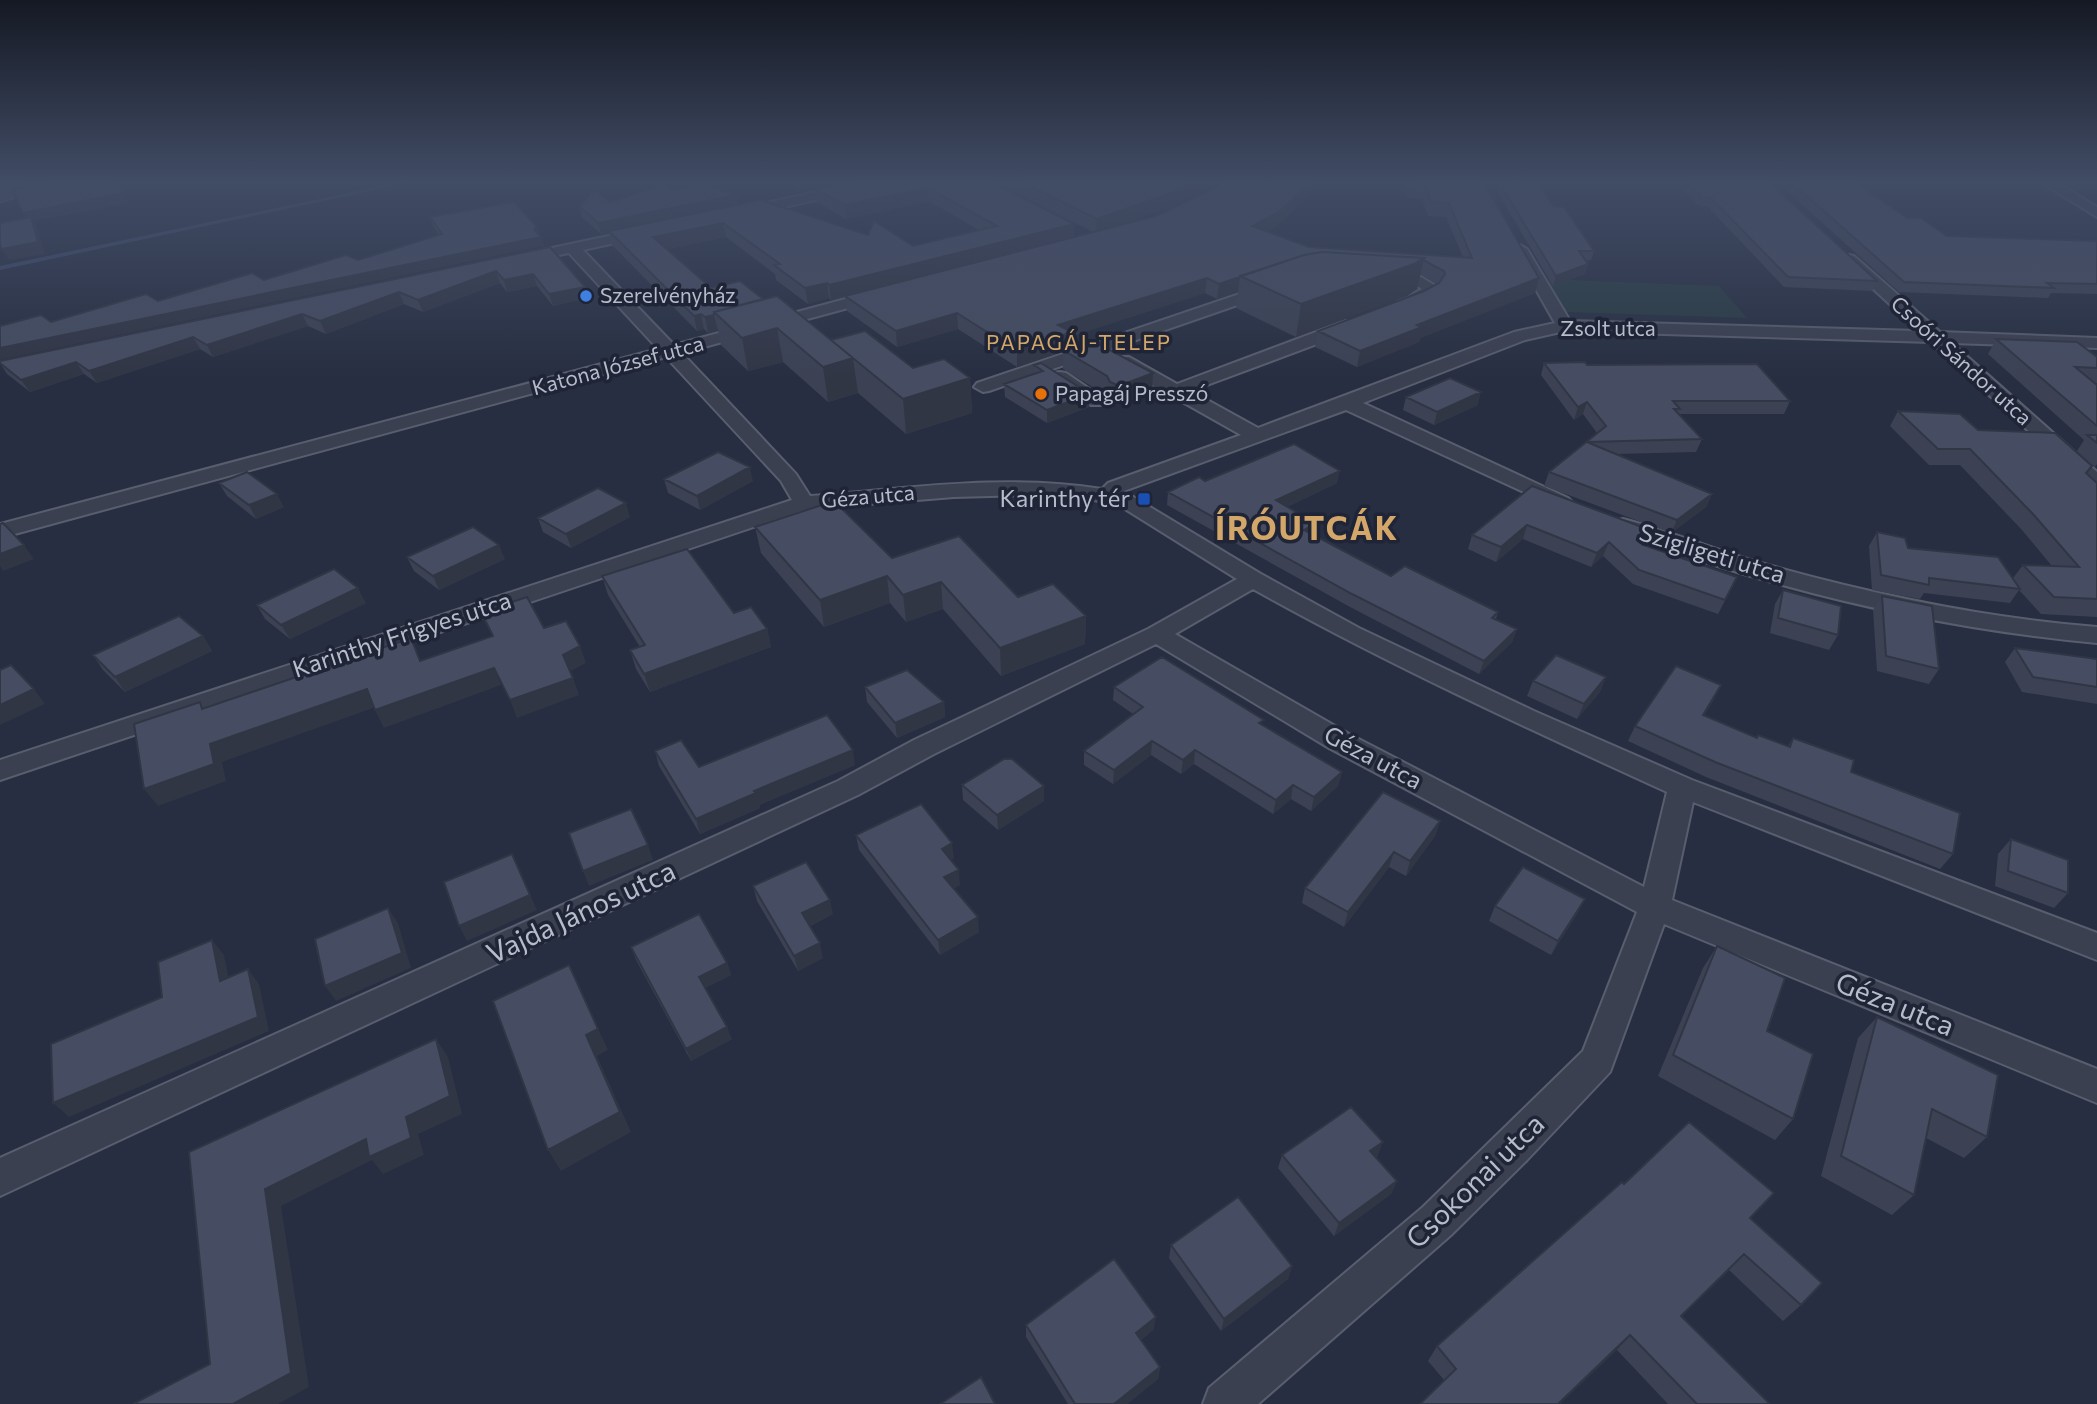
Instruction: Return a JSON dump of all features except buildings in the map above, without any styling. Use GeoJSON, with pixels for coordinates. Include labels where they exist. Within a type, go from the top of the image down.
{"type":"FeatureCollection","features":[{"type":"Feature","properties":{"kind":"street"},"geometry":{"type":"LineString","coordinates":[[505,262],[580,247]]}},
{"type":"Feature","properties":{"kind":"street"},"geometry":{"type":"LineString","coordinates":[[1519,247],[1565,327]]}},
{"type":"Feature","properties":{"kind":"street","name":"Csoóri Sándor utca"},"geometry":{"type":"LineString","coordinates":[[1836,247],[2097,483]]}},
{"type":"Feature","properties":{"kind":"street","name":"Géza utca"},"geometry":{"type":"LineString","coordinates":[[573,248],[789,478],[804,503],[1017,488],[1058,488],[1108,495],[1133,505],[1253,579],[1429,673],[1682,787],[1966,899],[2097,947]]}},
{"type":"Feature","properties":{"kind":"street"},"geometry":{"type":"LineString","coordinates":[[1369,279],[1421,282],[1431,288],[1427,294],[1389,310]]}},
{"type":"Feature","properties":{"kind":"street"},"geometry":{"type":"LineString","coordinates":[[983,387],[1283,284]]}},
{"type":"Feature","properties":{"kind":"street","name":"Katona József utca"},"geometry":{"type":"LineString","coordinates":[[0,531],[894,291]]}},
{"type":"Feature","properties":{"kind":"street"},"geometry":{"type":"LineString","coordinates":[[1177,390],[1364,320]]}},
{"type":"Feature","properties":{"kind":"street","name":"Zsolt utca"},"geometry":{"type":"LineString","coordinates":[[1108,495],[1115,487],[1347,403],[1520,336],[1565,327],[1729,329],[1936,339],[2097,343]]}},
{"type":"Feature","properties":{"kind":"street"},"geometry":{"type":"LineString","coordinates":[[1099,347],[1256,435]]}},
{"type":"Feature","properties":{"kind":"street"},"geometry":{"type":"LineString","coordinates":[[1044,367],[1098,401]]}},
{"type":"Feature","properties":{"kind":"street"},"geometry":{"type":"LineString","coordinates":[[1347,403],[1577,508]]}},
{"type":"Feature","properties":{"kind":"street","name":"Karinthy Frigyes utca"},"geometry":{"type":"LineString","coordinates":[[0,769],[804,503]]}},
{"type":"Feature","properties":{"kind":"street","name":"Szigligeti utca"},"geometry":{"type":"LineString","coordinates":[[1599,517],[1699,552],[1869,599],[1994,624],[2097,635]]}},
{"type":"Feature","properties":{"kind":"street"},"geometry":{"type":"LineString","coordinates":[[1157,634],[1253,579]]}},
{"type":"Feature","properties":{"kind":"street","name":"Géza utca"},"geometry":{"type":"LineString","coordinates":[[1157,634],[1339,741],[1655,907],[2097,1086]]}},
{"type":"Feature","properties":{"kind":"street","name":"Vajda János utca"},"geometry":{"type":"LineString","coordinates":[[0,1177],[740,840],[1157,634]]}},
{"type":"Feature","properties":{"kind":"street"},"geometry":{"type":"LineString","coordinates":[[1655,907],[1682,787]]}},
{"type":"Feature","properties":{"kind":"street","name":"Csokonai utca"},"geometry":{"type":"LineString","coordinates":[[1225,1404],[1437,1221],[1514,1147],[1597,1061],[1655,907]]}},
{"type":"Feature","properties":{"kind":"shaded area"},"geometry":{"type":"Polygon","coordinates":[[[1545,279],[1719,286],[1747,318],[1565,312],[1545,279]]]}},
{"type":"Feature","properties":{"kind":"waterway"},"geometry":{"type":"LineString","coordinates":[[0,268],[102,247]]}},
{"type":"Feature","properties":{"kind":"place","name":"Szerelvényház"},"geometry":{"type":"Point","coordinates":[586,296]}},
{"type":"Feature","properties":{"kind":"place","name":"Papagáj Presszó"},"geometry":{"type":"Point","coordinates":[1041,394]}},
{"type":"Feature","properties":{"kind":"place","name":"Karinthy tér"},"geometry":{"type":"Point","coordinates":[1144,499]}},
{"type":"Feature","properties":{"kind":"district","name":"PAPAGÁJ-TELEP"},"geometry":{"type":"Point","coordinates":[1079,343]}},
{"type":"Feature","properties":{"kind":"district","name":"ÍRÓUTCÁK"},"geometry":{"type":"Point","coordinates":[1307,529]}}]}
